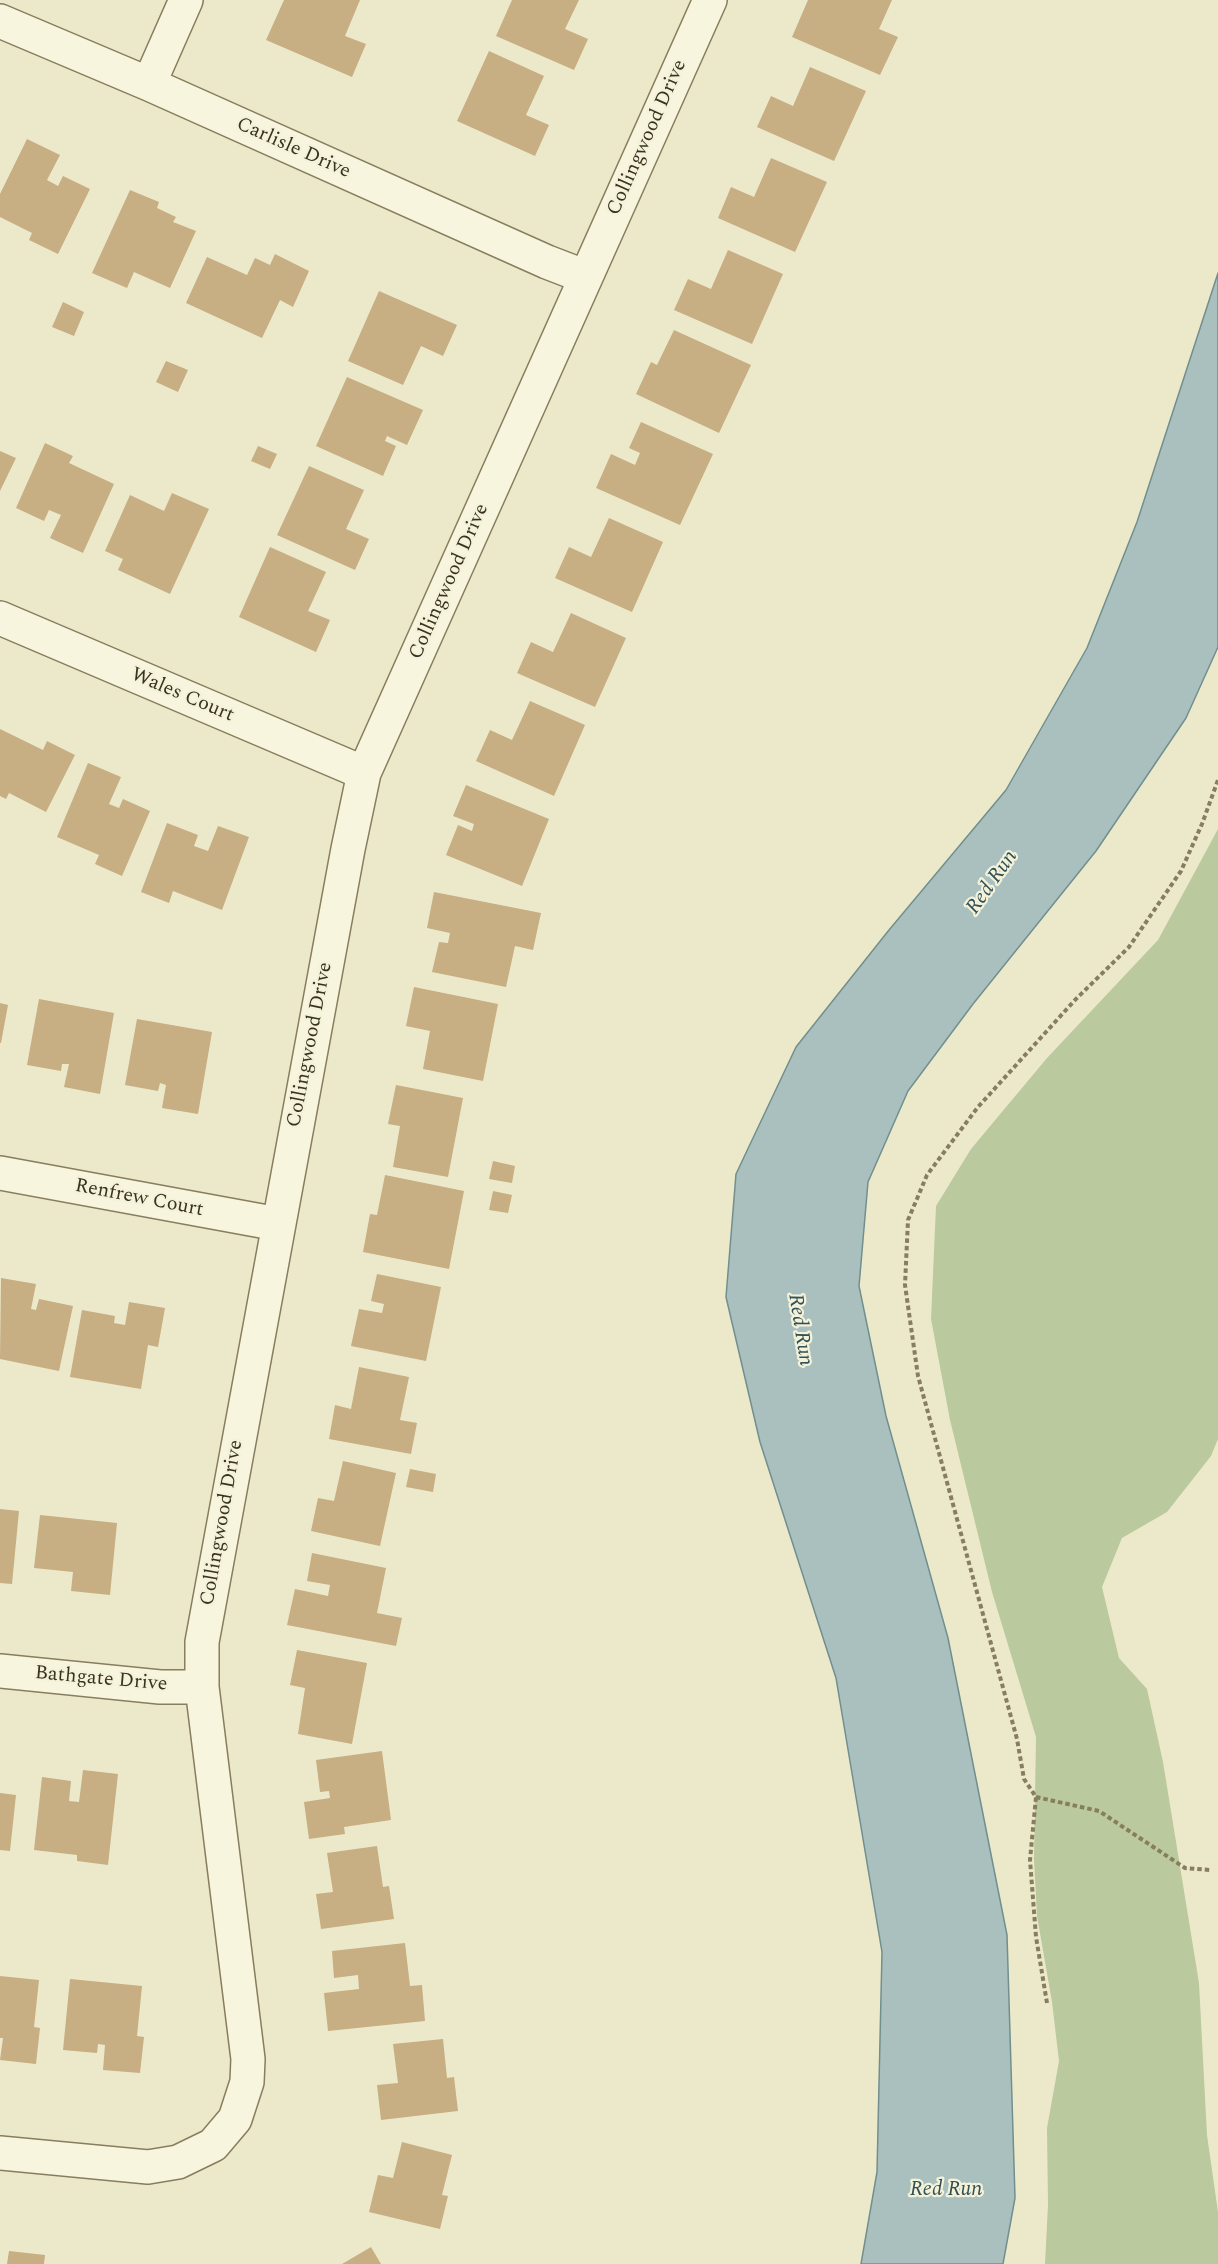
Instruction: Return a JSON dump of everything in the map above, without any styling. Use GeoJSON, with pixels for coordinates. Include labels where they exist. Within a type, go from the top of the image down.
{"type":"FeatureCollection","features":[{"type":"Feature","properties":{"kind":"street"},"geometry":{"type":"LineString","coordinates":[[149,84],[186,0]]}},
{"type":"Feature","properties":{"kind":"street","name":"Collingwood Drive"},"geometry":{"type":"LineString","coordinates":[[0,2153],[148,2167],[178,2162],[213,2145],[235,2119],[247,2082],[248,2059],[202,1687],[204,1631],[278,1224],[364,773],[710,0]]}},
{"type":"Feature","properties":{"kind":"street","name":"Carlisle Drive"},"geometry":{"type":"LineString","coordinates":[[0,21],[149,84],[547,262],[586,277]]}},
{"type":"Feature","properties":{"kind":"street","name":"Wales Court"},"geometry":{"type":"LineString","coordinates":[[0,618],[364,773]]}},
{"type":"Feature","properties":{"kind":"street","name":"Renfrew Court"},"geometry":{"type":"LineString","coordinates":[[0,1173],[278,1224]]}},
{"type":"Feature","properties":{"kind":"street","name":"Bathgate Drive"},"geometry":{"type":"LineString","coordinates":[[0,1671],[159,1687],[202,1687]]}},
{"type":"Feature","properties":{"kind":"path"},"geometry":{"type":"LineString","coordinates":[[1047,2003],[1036,1937],[1030,1860],[1036,1797],[1024,1779],[1017,1739],[918,1376],[905,1285],[909,1220],[927,1175],[978,1107],[1075,1000],[1130,947],[1181,871],[1218,780]]}},
{"type":"Feature","properties":{"kind":"path"},"geometry":{"type":"LineString","coordinates":[[1036,1797],[1099,1811],[1185,1868],[1210,1870]]}},
{"type":"Feature","properties":{"kind":"green space"},"geometry":{"type":"Polygon","coordinates":[[[1218,829],[1218,1439],[1211,1456],[1167,1512],[1122,1538],[1102,1587],[1119,1658],[1147,1689],[1163,1762],[1199,1983],[1207,2135],[1218,2212],[1218,2264],[1045,2264],[1048,2205],[1047,2128],[1059,2061],[1052,2002],[1037,1916],[1034,1859],[1036,1737],[992,1592],[950,1420],[931,1319],[936,1206],[971,1149],[1047,1058],[1158,940],[1218,829]]]}},
{"type":"Feature","properties":{"kind":"water","name":"Red Run"},"geometry":{"type":"Polygon","coordinates":[[[1218,273],[1218,647],[1186,718],[1096,851],[973,1004],[908,1091],[868,1182],[859,1286],[886,1416],[948,1638],[1007,1935],[1015,2198],[1003,2264],[861,2264],[877,2172],[882,1952],[836,1678],[760,1442],[726,1297],[736,1174],[796,1047],[889,930],[1006,790],[1087,648],[1137,522],[1218,273]]]}},
{"type":"Feature","properties":{"kind":"building"},"geometry":{"type":"Polygon","coordinates":[[[284,0],[360,0],[345,36],[366,44],[352,77],[266,40],[284,0]]]}},
{"type":"Feature","properties":{"kind":"building"},"geometry":{"type":"Polygon","coordinates":[[[512,0],[579,0],[565,29],[588,39],[574,70],[496,36],[512,0]]]}},
{"type":"Feature","properties":{"kind":"building"},"geometry":{"type":"Polygon","coordinates":[[[808,0],[892,0],[879,29],[898,37],[880,75],[792,37],[808,0]]]}},
{"type":"Feature","properties":{"kind":"building"},"geometry":{"type":"Polygon","coordinates":[[[489,51],[544,76],[526,115],[549,125],[535,156],[457,121],[489,51]]]}},
{"type":"Feature","properties":{"kind":"building"},"geometry":{"type":"Polygon","coordinates":[[[810,67],[866,91],[834,161],[757,127],[771,96],[793,106],[810,67]]]}},
{"type":"Feature","properties":{"kind":"building"},"geometry":{"type":"Polygon","coordinates":[[[27,139],[60,155],[47,180],[58,186],[63,176],[90,189],[58,254],[29,240],[32,233],[0,217],[0,194],[27,139]]]}},
{"type":"Feature","properties":{"kind":"building"},"geometry":{"type":"Polygon","coordinates":[[[771,158],[827,182],[795,252],[718,218],[731,187],[754,197],[771,158]]]}},
{"type":"Feature","properties":{"kind":"building"},"geometry":{"type":"Polygon","coordinates":[[[130,190],[159,202],[157,208],[176,217],[173,222],[196,231],[170,288],[134,272],[127,288],[92,273],[130,190]]]}},
{"type":"Feature","properties":{"kind":"building"},"geometry":{"type":"Polygon","coordinates":[[[728,250],[783,274],[752,344],[674,310],[688,279],[711,289],[728,250]]]}},
{"type":"Feature","properties":{"kind":"building"},"geometry":{"type":"Polygon","coordinates":[[[275,254],[309,271],[293,307],[280,300],[262,338],[186,303],[207,257],[247,275],[255,258],[270,265],[275,254]]]}},
{"type":"Feature","properties":{"kind":"building"},"geometry":{"type":"Polygon","coordinates":[[[379,291],[457,325],[443,356],[421,346],[403,385],[348,361],[379,291]]]}},
{"type":"Feature","properties":{"kind":"building"},"geometry":{"type":"Polygon","coordinates":[[[63,302],[84,312],[74,336],[52,327],[63,302]]]}},
{"type":"Feature","properties":{"kind":"building"},"geometry":{"type":"Polygon","coordinates":[[[674,330],[751,365],[719,433],[636,394],[651,362],[657,365],[674,330]]]}},
{"type":"Feature","properties":{"kind":"building"},"geometry":{"type":"Polygon","coordinates":[[[166,361],[188,370],[178,392],[156,382],[166,361]]]}},
{"type":"Feature","properties":{"kind":"building"},"geometry":{"type":"Polygon","coordinates":[[[347,377],[423,410],[407,445],[387,436],[385,441],[396,446],[383,476],[316,446],[347,377]]]}},
{"type":"Feature","properties":{"kind":"building"},"geometry":{"type":"Polygon","coordinates":[[[641,422],[713,454],[680,525],[596,488],[611,454],[635,465],[640,453],[629,448],[641,422]]]}},
{"type":"Feature","properties":{"kind":"building"},"geometry":{"type":"Polygon","coordinates":[[[45,443],[73,456],[69,463],[114,484],[83,553],[50,538],[61,515],[49,510],[44,521],[16,508],[45,443]]]}},
{"type":"Feature","properties":{"kind":"building"},"geometry":{"type":"Polygon","coordinates":[[[258,446],[277,454],[270,469],[251,461],[258,446]]]}},
{"type":"Feature","properties":{"kind":"building"},"geometry":{"type":"Polygon","coordinates":[[[0,451],[16,458],[0,491],[0,451]]]}},
{"type":"Feature","properties":{"kind":"building"},"geometry":{"type":"Polygon","coordinates":[[[309,466],[364,490],[346,529],[369,539],[355,570],[277,535],[309,466]]]}},
{"type":"Feature","properties":{"kind":"building"},"geometry":{"type":"Polygon","coordinates":[[[172,493],[209,509],[170,594],[118,570],[123,559],[105,551],[130,495],[164,511],[172,493]]]}},
{"type":"Feature","properties":{"kind":"building"},"geometry":{"type":"Polygon","coordinates":[[[609,518],[663,542],[632,612],[555,578],[569,547],[591,557],[609,518]]]}},
{"type":"Feature","properties":{"kind":"building"},"geometry":{"type":"Polygon","coordinates":[[[270,547],[326,572],[308,611],[330,620],[316,652],[239,617],[270,547]]]}},
{"type":"Feature","properties":{"kind":"building"},"geometry":{"type":"Polygon","coordinates":[[[571,613],[626,638],[595,707],[517,673],[531,642],[553,652],[571,613]]]}},
{"type":"Feature","properties":{"kind":"building"},"geometry":{"type":"Polygon","coordinates":[[[530,701],[585,725],[554,796],[476,761],[490,730],[512,740],[530,701]]]}},
{"type":"Feature","properties":{"kind":"building"},"geometry":{"type":"Polygon","coordinates":[[[0,729],[43,750],[47,741],[75,755],[46,812],[9,793],[6,799],[0,796],[0,729]]]}},
{"type":"Feature","properties":{"kind":"building"},"geometry":{"type":"Polygon","coordinates":[[[88,763],[121,777],[109,804],[119,808],[123,799],[150,811],[122,876],[95,864],[99,855],[57,837],[88,763]]]}},
{"type":"Feature","properties":{"kind":"building"},"geometry":{"type":"Polygon","coordinates":[[[466,785],[549,819],[522,886],[446,855],[458,825],[472,831],[474,824],[453,816],[466,785]]]}},
{"type":"Feature","properties":{"kind":"building"},"geometry":{"type":"Polygon","coordinates":[[[167,823],[198,835],[194,846],[208,851],[218,826],[249,837],[222,910],[173,891],[169,903],[141,892],[167,823]]]}},
{"type":"Feature","properties":{"kind":"building"},"geometry":{"type":"Polygon","coordinates":[[[434,892],[541,913],[533,950],[515,946],[506,987],[432,972],[439,942],[448,943],[450,933],[427,928],[434,892]]]}},
{"type":"Feature","properties":{"kind":"building"},"geometry":{"type":"Polygon","coordinates":[[[414,987],[498,1004],[483,1081],[423,1069],[430,1031],[406,1026],[414,987]]]}},
{"type":"Feature","properties":{"kind":"building"},"geometry":{"type":"Polygon","coordinates":[[[39,999],[114,1013],[100,1094],[64,1087],[69,1064],[62,1064],[61,1071],[27,1065],[39,999]]]}},
{"type":"Feature","properties":{"kind":"building"},"geometry":{"type":"Polygon","coordinates":[[[0,1003],[8,1005],[1,1043],[0,1043],[0,1003]]]}},
{"type":"Feature","properties":{"kind":"building"},"geometry":{"type":"Polygon","coordinates":[[[137,1019],[212,1032],[198,1114],[162,1108],[166,1085],[160,1083],[158,1091],[125,1085],[137,1019]]]}},
{"type":"Feature","properties":{"kind":"building"},"geometry":{"type":"Polygon","coordinates":[[[396,1085],[463,1098],[448,1177],[393,1167],[400,1126],[388,1124],[396,1085]]]}},
{"type":"Feature","properties":{"kind":"building"},"geometry":{"type":"Polygon","coordinates":[[[493,1161],[515,1166],[512,1183],[489,1179],[493,1161]]]}},
{"type":"Feature","properties":{"kind":"building"},"geometry":{"type":"Polygon","coordinates":[[[385,1175],[464,1191],[449,1269],[363,1252],[370,1214],[377,1215],[385,1175]]]}},
{"type":"Feature","properties":{"kind":"building"},"geometry":{"type":"Polygon","coordinates":[[[493,1191],[512,1195],[508,1213],[489,1210],[493,1191]]]}},
{"type":"Feature","properties":{"kind":"building"},"geometry":{"type":"Polygon","coordinates":[[[377,1274],[441,1287],[426,1361],[351,1346],[359,1309],[382,1313],[384,1304],[371,1301],[377,1274]]]}},
{"type":"Feature","properties":{"kind":"building"},"geometry":{"type":"Polygon","coordinates":[[[1,1278],[36,1284],[31,1309],[36,1310],[39,1299],[73,1306],[59,1371],[0,1359],[1,1278]]]}},
{"type":"Feature","properties":{"kind":"building"},"geometry":{"type":"Polygon","coordinates":[[[129,1302],[165,1308],[158,1347],[148,1345],[141,1389],[70,1377],[82,1310],[115,1316],[114,1323],[125,1325],[129,1302]]]}},
{"type":"Feature","properties":{"kind":"building"},"geometry":{"type":"Polygon","coordinates":[[[359,1367],[409,1377],[400,1420],[417,1423],[411,1454],[329,1439],[335,1405],[351,1409],[359,1367]]]}},
{"type":"Feature","properties":{"kind":"building"},"geometry":{"type":"Polygon","coordinates":[[[343,1461],[396,1473],[380,1546],[311,1531],[318,1498],[334,1501],[343,1461]]]}},
{"type":"Feature","properties":{"kind":"building"},"geometry":{"type":"Polygon","coordinates":[[[410,1469],[436,1474],[433,1492],[406,1487],[410,1469]]]}},
{"type":"Feature","properties":{"kind":"building"},"geometry":{"type":"Polygon","coordinates":[[[0,1509],[19,1511],[12,1584],[0,1583],[0,1509]]]}},
{"type":"Feature","properties":{"kind":"building"},"geometry":{"type":"Polygon","coordinates":[[[40,1515],[117,1523],[110,1595],[71,1591],[73,1572],[34,1568],[40,1515]]]}},
{"type":"Feature","properties":{"kind":"building"},"geometry":{"type":"Polygon","coordinates":[[[312,1553],[386,1568],[377,1613],[402,1618],[396,1646],[287,1625],[295,1589],[328,1596],[330,1585],[307,1581],[312,1553]]]}},
{"type":"Feature","properties":{"kind":"building"},"geometry":{"type":"Polygon","coordinates":[[[297,1650],[367,1663],[352,1744],[298,1734],[305,1688],[290,1685],[297,1650]]]}},
{"type":"Feature","properties":{"kind":"building"},"geometry":{"type":"Polygon","coordinates":[[[382,1751],[391,1820],[344,1827],[345,1834],[309,1839],[304,1802],[330,1798],[329,1791],[320,1792],[316,1760],[382,1751]]]}},
{"type":"Feature","properties":{"kind":"building"},"geometry":{"type":"Polygon","coordinates":[[[83,1770],[118,1774],[108,1865],[77,1861],[77,1855],[34,1850],[42,1777],[71,1781],[69,1801],[79,1802],[83,1770]]]}},
{"type":"Feature","properties":{"kind":"building"},"geometry":{"type":"Polygon","coordinates":[[[0,1793],[16,1795],[10,1851],[0,1850],[0,1793]]]}},
{"type":"Feature","properties":{"kind":"building"},"geometry":{"type":"Polygon","coordinates":[[[377,1846],[383,1887],[389,1886],[394,1919],[321,1929],[316,1894],[333,1892],[327,1853],[377,1846]]]}},
{"type":"Feature","properties":{"kind":"building"},"geometry":{"type":"Polygon","coordinates":[[[405,1943],[410,1986],[422,1985],[425,2021],[328,2031],[324,1993],[359,1989],[358,1975],[334,1978],[332,1951],[405,1943]]]}},
{"type":"Feature","properties":{"kind":"building"},"geometry":{"type":"Polygon","coordinates":[[[0,1976],[39,1980],[34,2027],[40,2028],[36,2064],[0,2060],[3,2038],[0,2038],[0,1976]]]}},
{"type":"Feature","properties":{"kind":"building"},"geometry":{"type":"Polygon","coordinates":[[[70,1979],[142,1986],[137,2036],[144,2037],[140,2073],[103,2070],[105,2045],[98,2044],[97,2053],[63,2050],[70,1979]]]}},
{"type":"Feature","properties":{"kind":"building"},"geometry":{"type":"Polygon","coordinates":[[[443,2039],[447,2078],[454,2077],[458,2111],[381,2120],[377,2085],[398,2083],[393,2044],[443,2039]]]}},
{"type":"Feature","properties":{"kind":"building"},"geometry":{"type":"Polygon","coordinates":[[[402,2142],[452,2155],[442,2195],[448,2196],[440,2229],[369,2212],[378,2175],[393,2178],[402,2142]]]}},
{"type":"Feature","properties":{"kind":"building"},"geometry":{"type":"Polygon","coordinates":[[[371,2247],[381,2264],[342,2264],[371,2247]]]}},
{"type":"Feature","properties":{"kind":"building"},"geometry":{"type":"Polygon","coordinates":[[[9,2251],[45,2255],[44,2264],[7,2264],[9,2251]]]}}]}
